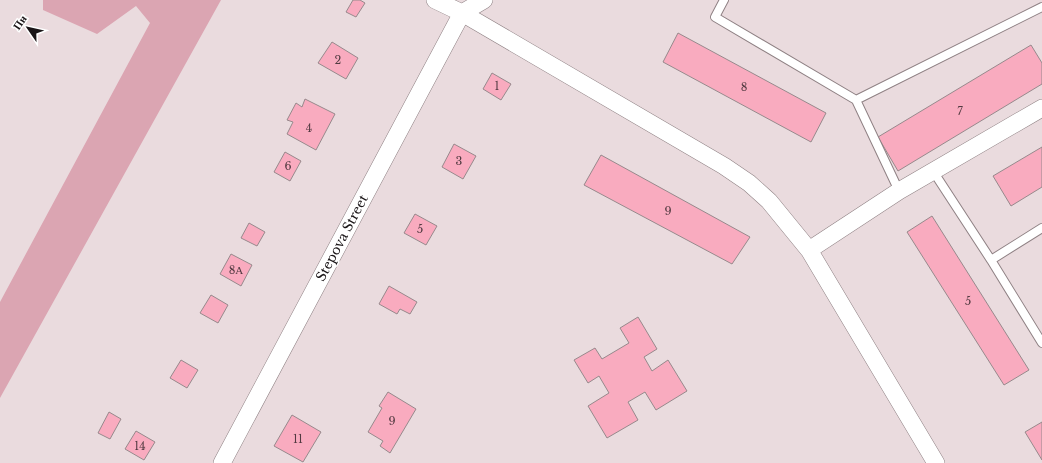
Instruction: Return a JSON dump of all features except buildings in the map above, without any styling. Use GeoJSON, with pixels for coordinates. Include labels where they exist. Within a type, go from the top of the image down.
{"type":"FeatureCollection","features":[{"type":"Feature","properties":{"kind":"street"},"geometry":{"type":"LineString","coordinates":[[435,0],[462,13],[724,166],[749,183],[769,201],[809,250],[936,463]]}},
{"type":"Feature","properties":{"kind":"street"},"geometry":{"type":"LineString","coordinates":[[462,13],[484,0]]}},
{"type":"Feature","properties":{"kind":"street","name":"Stepova Street"},"geometry":{"type":"LineString","coordinates":[[222,463],[462,13]]}},
{"type":"Feature","properties":{"kind":"street"},"geometry":{"type":"LineString","coordinates":[[809,250],[899,191],[1042,108]]}},
{"type":"Feature","properties":{"kind":"lane"},"geometry":{"type":"LineString","coordinates":[[724,0],[715,17],[856,100],[899,191]]}},
{"type":"Feature","properties":{"kind":"lane"},"geometry":{"type":"LineString","coordinates":[[856,100],[1042,6]]}},
{"type":"Feature","properties":{"kind":"lane"},"geometry":{"type":"LineString","coordinates":[[933,171],[991,260],[1042,343]]}},
{"type":"Feature","properties":{"kind":"lane"},"geometry":{"type":"LineString","coordinates":[[991,260],[1042,228]]}},
{"type":"Feature","properties":{"kind":"shaded area"},"geometry":{"type":"Polygon","coordinates":[[[43,0],[221,0],[0,398],[0,302],[150,23],[136,6],[97,34],[43,10],[43,0]]]}}]}
